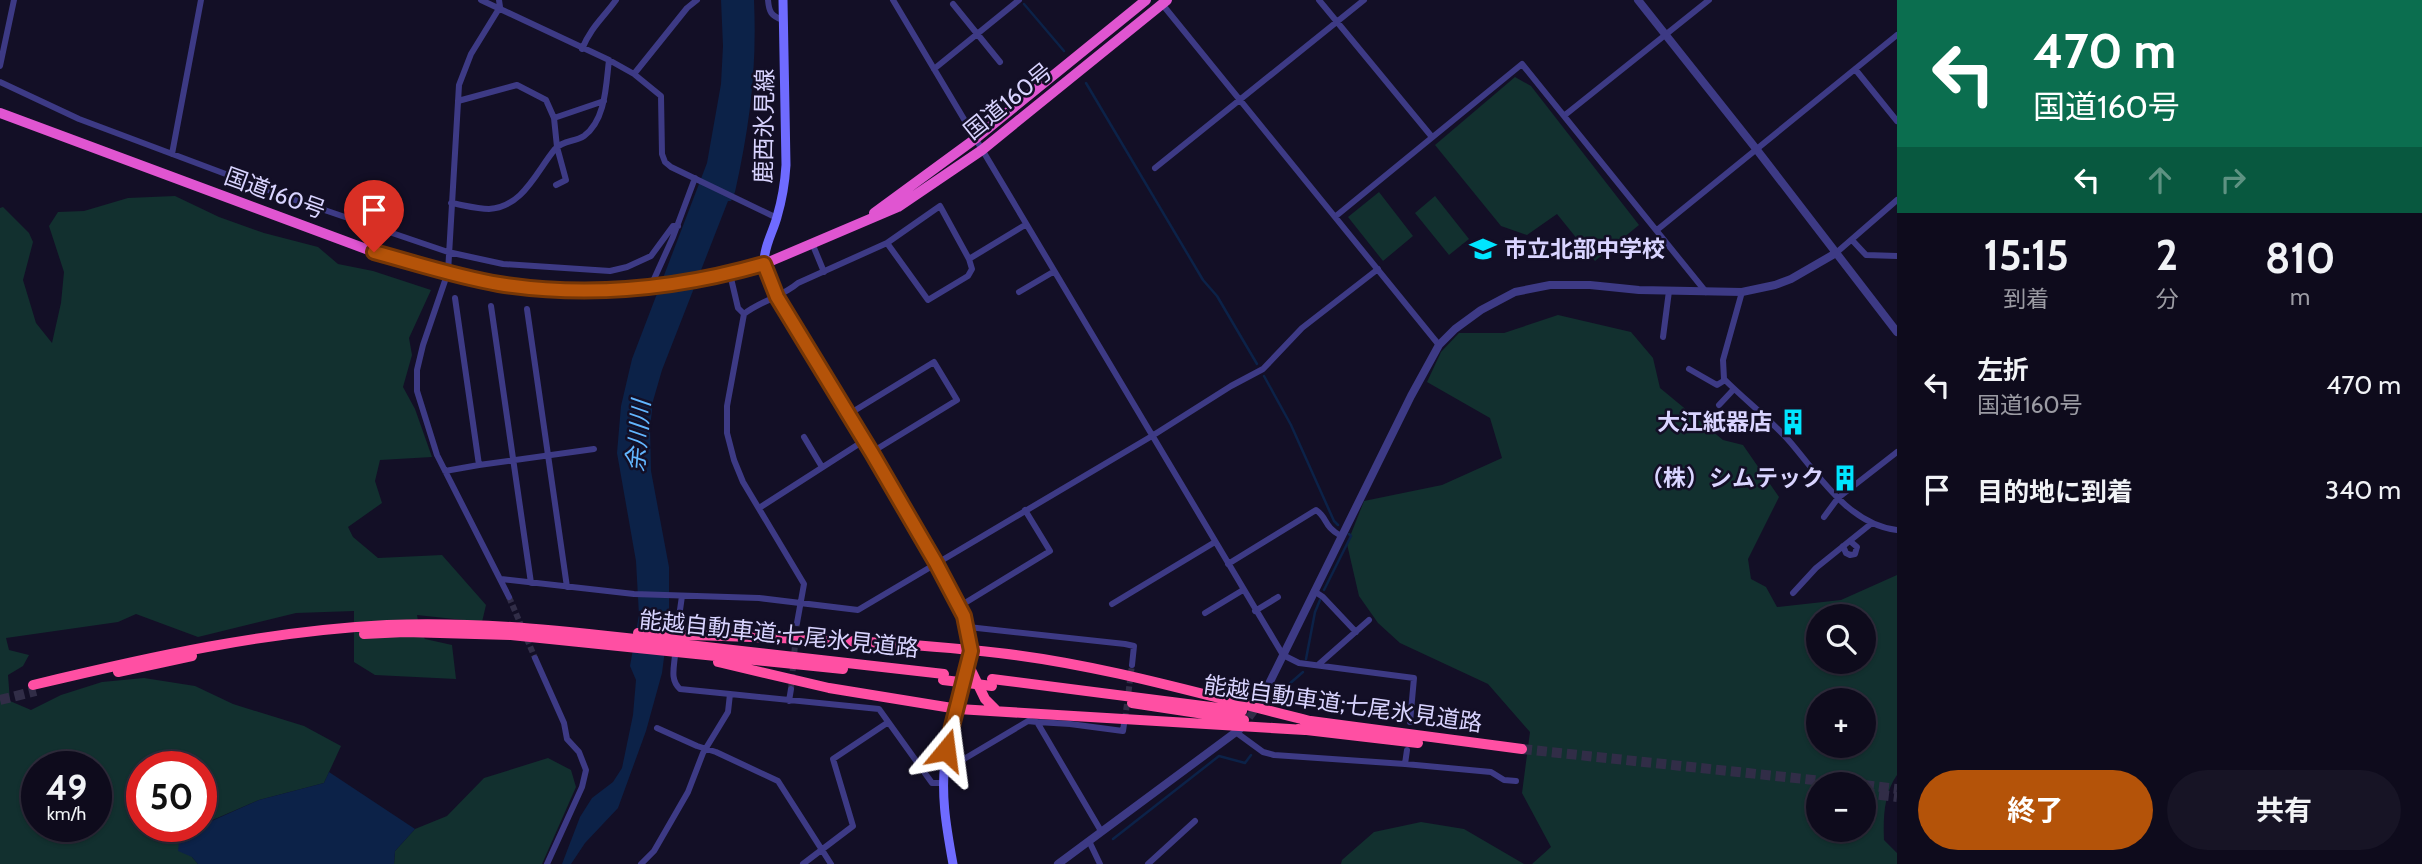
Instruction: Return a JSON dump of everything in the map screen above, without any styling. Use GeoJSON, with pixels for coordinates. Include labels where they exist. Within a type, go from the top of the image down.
{"type":"FeatureCollection","features":[{"type":"Feature","properties":{"kind":"highway","name":"国道160号"},"geometry":{"type":"LineString","coordinates":[[866,219],[975,139],[1146,0]]}},
{"type":"Feature","properties":{"kind":"highway","name":"国道160号"},"geometry":{"type":"LineString","coordinates":[[0,113],[374,252],[448,272],[497,284],[538,289],[578,291],[650,288],[696,282],[764,264],[898,207],[982,150],[1165,2]]}},
{"type":"Feature","properties":{"kind":"highway","name":"能越自動車道;七尾氷見道路"},"geometry":{"type":"LineString","coordinates":[[629,639],[554,630],[449,625],[386,625],[313,631],[197,648],[35,688],[200,654],[267,643],[336,636],[405,632],[629,639],[675,642],[943,677],[1149,698],[1307,725],[1522,752]]}},
{"type":"Feature","properties":{"kind":"highway"},"geometry":{"type":"LineString","coordinates":[[675,642],[882,642],[942,646],[1080,666],[1307,725]]}},
{"type":"Feature","properties":{"kind":"highway"},"geometry":{"type":"LineString","coordinates":[[675,642],[829,688],[958,709],[1307,725]]}},
{"type":"Feature","properties":{"kind":"highway"},"geometry":{"type":"LineString","coordinates":[[968,664],[985,699],[997,711]]}},
{"type":"Feature","properties":{"kind":"main road","name":"鹿西氷見線"},"geometry":{"type":"LineString","coordinates":[[764,264],[768,239],[777,218],[785,186],[783,0]]}},
{"type":"Feature","properties":{"kind":"main road"},"geometry":{"type":"LineString","coordinates":[[764,264],[777,297],[865,440],[960,606],[968,627],[971,651],[945,757],[942,783],[943,807],[953,864]]}},
{"type":"Feature","properties":{"kind":"street"},"geometry":{"type":"LineString","coordinates":[[0,66],[14,0]]}},
{"type":"Feature","properties":{"kind":"street"},"geometry":{"type":"LineString","coordinates":[[172,154],[201,0]]}},
{"type":"Feature","properties":{"kind":"street"},"geometry":{"type":"LineString","coordinates":[[481,0],[499,4],[634,74],[661,96],[662,154],[665,162],[777,218]]}},
{"type":"Feature","properties":{"kind":"street"},"geometry":{"type":"LineString","coordinates":[[582,48],[589,31],[616,0]]}},
{"type":"Feature","properties":{"kind":"street"},"geometry":{"type":"LineString","coordinates":[[634,74],[687,8],[697,0]]}},
{"type":"Feature","properties":{"kind":"street"},"geometry":{"type":"LineString","coordinates":[[768,0],[769,11],[773,17],[783,20]]}},
{"type":"Feature","properties":{"kind":"street"},"geometry":{"type":"LineString","coordinates":[[893,0],[1283,655],[1299,663],[1414,678],[1410,722]]}},
{"type":"Feature","properties":{"kind":"street"},"geometry":{"type":"LineString","coordinates":[[934,69],[1019,0]]}},
{"type":"Feature","properties":{"kind":"street"},"geometry":{"type":"LineString","coordinates":[[1319,0],[1432,137]]}},
{"type":"Feature","properties":{"kind":"street"},"geometry":{"type":"LineString","coordinates":[[1155,168],[1364,0]]}},
{"type":"Feature","properties":{"kind":"street"},"geometry":{"type":"LineString","coordinates":[[1638,0],[1757,149],[1897,332]]}},
{"type":"Feature","properties":{"kind":"street"},"geometry":{"type":"LineString","coordinates":[[1565,115],[1709,0]]}},
{"type":"Feature","properties":{"kind":"street"},"geometry":{"type":"LineString","coordinates":[[1165,2],[1439,345]]}},
{"type":"Feature","properties":{"kind":"street"},"geometry":{"type":"LineString","coordinates":[[499,4],[471,54],[459,85],[448,272],[423,345],[417,370],[417,391],[444,471],[509,597]]}},
{"type":"Feature","properties":{"kind":"street"},"geometry":{"type":"LineString","coordinates":[[953,4],[999,62]]}},
{"type":"Feature","properties":{"kind":"street"},"geometry":{"type":"LineString","coordinates":[[1657,230],[1897,35]]}},
{"type":"Feature","properties":{"kind":"street"},"geometry":{"type":"LineString","coordinates":[[451,203],[489,209],[520,197],[557,146],[586,135],[596,121],[604,101],[609,60]]}},
{"type":"Feature","properties":{"kind":"street"},"geometry":{"type":"LineString","coordinates":[[1336,216],[1522,64],[1706,292]]}},
{"type":"Feature","properties":{"kind":"street"},"geometry":{"type":"LineString","coordinates":[[1855,69],[1897,121]]}},
{"type":"Feature","properties":{"kind":"street"},"geometry":{"type":"LineString","coordinates":[[0,84],[79,119],[295,200],[448,252],[503,264],[610,271],[647,259],[673,226],[678,226]]}},
{"type":"Feature","properties":{"kind":"street"},"geometry":{"type":"LineString","coordinates":[[458,101],[517,85],[546,100],[554,118],[557,146],[565,177],[565,181],[556,185]]}},
{"type":"Feature","properties":{"kind":"street"},"geometry":{"type":"LineString","coordinates":[[554,118],[604,101]]}},
{"type":"Feature","properties":{"kind":"street"},"geometry":{"type":"LineString","coordinates":[[565,177],[575,175]]}},
{"type":"Feature","properties":{"kind":"street"},"geometry":{"type":"LineString","coordinates":[[650,288],[678,226],[695,178]]}},
{"type":"Feature","properties":{"kind":"street"},"geometry":{"type":"LineString","coordinates":[[1259,704],[1439,345],[1455,329],[1481,310],[1515,292],[1550,285],[1742,292],[1775,285],[1791,279],[1836,253],[1897,200]]}},
{"type":"Feature","properties":{"kind":"street"},"geometry":{"type":"LineString","coordinates":[[797,623],[804,584],[734,460],[727,433],[727,406],[744,314],[798,283],[887,243],[940,206],[972,269],[968,276],[928,300],[887,243]]}},
{"type":"Feature","properties":{"kind":"street"},"geometry":{"type":"LineString","coordinates":[[969,259],[1025,225]]}},
{"type":"Feature","properties":{"kind":"street"},"geometry":{"type":"LineString","coordinates":[[1852,240],[1866,255],[1897,256]]}},
{"type":"Feature","properties":{"kind":"street"},"geometry":{"type":"LineString","coordinates":[[812,243],[824,272]]}},
{"type":"Feature","properties":{"kind":"street"},"geometry":{"type":"LineString","coordinates":[[501,579],[634,594],[759,598],[858,610],[1152,436],[1231,386],[1264,369],[1302,328],[1378,269]]}},
{"type":"Feature","properties":{"kind":"street"},"geometry":{"type":"LineString","coordinates":[[1019,292],[1054,272]]}},
{"type":"Feature","properties":{"kind":"street"},"geometry":{"type":"LineString","coordinates":[[730,274],[738,308],[744,314]]}},
{"type":"Feature","properties":{"kind":"street"},"geometry":{"type":"LineString","coordinates":[[1664,337],[1669,291]]}},
{"type":"Feature","properties":{"kind":"street"},"geometry":{"type":"LineString","coordinates":[[1742,292],[1723,360],[1725,380],[1790,442],[1838,498],[1872,523],[1884,529],[1897,530]]}},
{"type":"Feature","properties":{"kind":"street"},"geometry":{"type":"LineString","coordinates":[[454,298],[479,465]]}},
{"type":"Feature","properties":{"kind":"street"},"geometry":{"type":"LineString","coordinates":[[491,306],[531,583]]}},
{"type":"Feature","properties":{"kind":"street"},"geometry":{"type":"LineString","coordinates":[[527,309],[567,587]]}},
{"type":"Feature","properties":{"kind":"street"},"geometry":{"type":"LineString","coordinates":[[849,414],[934,362],[946,381],[957,400],[872,453]]}},
{"type":"Feature","properties":{"kind":"street"},"geometry":{"type":"LineString","coordinates":[[1689,369],[1717,385],[1725,380]]}},
{"type":"Feature","properties":{"kind":"street"},"geometry":{"type":"LineString","coordinates":[[1719,405],[1734,388]]}},
{"type":"Feature","properties":{"kind":"street"},"geometry":{"type":"LineString","coordinates":[[804,437],[822,467]]}},
{"type":"Feature","properties":{"kind":"street"},"geometry":{"type":"LineString","coordinates":[[759,508],[865,440]]}},
{"type":"Feature","properties":{"kind":"street"},"geometry":{"type":"LineString","coordinates":[[444,471],[594,449]]}},
{"type":"Feature","properties":{"kind":"street"},"geometry":{"type":"LineString","coordinates":[[1824,516],[1838,498],[1897,452]]}},
{"type":"Feature","properties":{"kind":"street"},"geometry":{"type":"LineString","coordinates":[[960,606],[1050,551],[1025,510]]}},
{"type":"Feature","properties":{"kind":"street"},"geometry":{"type":"LineString","coordinates":[[1228,564],[1316,510],[1328,528],[1341,536]]}},
{"type":"Feature","properties":{"kind":"street"},"geometry":{"type":"LineString","coordinates":[[1793,593],[1816,568],[1872,523]]}},
{"type":"Feature","properties":{"kind":"street"},"geometry":{"type":"LineString","coordinates":[[1843,546],[1846,553],[1855,554],[1856,543],[1850,541]]}},
{"type":"Feature","properties":{"kind":"street"},"geometry":{"type":"LineString","coordinates":[[1112,604],[1215,542]]}},
{"type":"Feature","properties":{"kind":"street"},"geometry":{"type":"LineString","coordinates":[[1205,613],[1244,590]]}},
{"type":"Feature","properties":{"kind":"street"},"geometry":{"type":"LineString","coordinates":[[1314,591],[1356,632]]}},
{"type":"Feature","properties":{"kind":"street"},"geometry":{"type":"LineString","coordinates":[[679,595],[673,678],[680,689],[879,709],[932,783],[942,783]]}},
{"type":"Feature","properties":{"kind":"street"},"geometry":{"type":"LineString","coordinates":[[1255,611],[1278,597]]}},
{"type":"Feature","properties":{"kind":"street"},"geometry":{"type":"LineString","coordinates":[[1318,665],[1369,620]]}},
{"type":"Feature","properties":{"kind":"street"},"geometry":{"type":"LineString","coordinates":[[968,627],[1134,646],[1132,666]]}},
{"type":"Feature","properties":{"kind":"street"},"geometry":{"type":"LineString","coordinates":[[535,658],[564,723],[567,739],[579,752],[586,770],[582,787],[547,864]]}},
{"type":"Feature","properties":{"kind":"street"},"geometry":{"type":"LineString","coordinates":[[789,701],[791,689]]}},
{"type":"Feature","properties":{"kind":"street"},"geometry":{"type":"LineString","coordinates":[[641,864],[667,832],[688,792],[705,749],[729,712],[730,694]]}},
{"type":"Feature","properties":{"kind":"street"},"geometry":{"type":"LineString","coordinates":[[945,757],[964,759],[1028,721],[1123,731],[1124,724]]}},
{"type":"Feature","properties":{"kind":"street"},"geometry":{"type":"LineString","coordinates":[[1037,722],[1101,831]]}},
{"type":"Feature","properties":{"kind":"street"},"geometry":{"type":"LineString","coordinates":[[803,864],[853,826],[833,759],[887,723]]}},
{"type":"Feature","properties":{"kind":"street"},"geometry":{"type":"LineString","coordinates":[[657,729],[778,781],[831,864]]}},
{"type":"Feature","properties":{"kind":"street"},"geometry":{"type":"LineString","coordinates":[[1058,864],[1238,731],[1263,752],[1274,755],[1491,772],[1504,780],[1516,781]]}},
{"type":"Feature","properties":{"kind":"street"},"geometry":{"type":"LineString","coordinates":[[1405,764],[1407,750]]}},
{"type":"Feature","properties":{"kind":"street"},"geometry":{"type":"LineString","coordinates":[[1148,864],[1195,821]]}},
{"type":"Feature","properties":{"kind":"street"},"geometry":{"type":"LineString","coordinates":[[1089,841],[1100,864]]}},
{"type":"Feature","properties":{"kind":"green space"},"geometry":{"type":"Polygon","coordinates":[[[1515,77],[1531,86],[1639,225],[1595,261],[1557,214],[1527,235],[1501,226],[1435,145],[1515,77]]]}},
{"type":"Feature","properties":{"kind":"green space"},"geometry":{"type":"Polygon","coordinates":[[[1379,192],[1413,236],[1383,261],[1348,217],[1379,192]]]}},
{"type":"Feature","properties":{"kind":"green space"},"geometry":{"type":"Polygon","coordinates":[[[175,196],[219,217],[264,233],[318,247],[338,264],[373,271],[431,290],[409,338],[412,355],[403,387],[415,409],[432,457],[380,460],[375,481],[382,503],[348,527],[353,537],[378,558],[442,555],[486,605],[482,622],[417,615],[420,632],[425,639],[452,645],[456,679],[375,675],[354,662],[354,611],[296,613],[198,637],[136,614],[118,622],[6,638],[9,650],[29,655],[23,666],[8,675],[10,701],[31,710],[61,695],[102,682],[144,678],[195,686],[233,704],[304,726],[341,746],[324,783],[259,800],[217,818],[217,751],[126,751],[126,842],[189,842],[192,857],[198,864],[0,864],[0,208],[3,207],[29,233],[33,242],[23,280],[36,323],[52,343],[61,303],[64,272],[49,226],[58,212],[84,211],[128,198],[175,196]]]}},
{"type":"Feature","properties":{"kind":"green space"},"geometry":{"type":"Polygon","coordinates":[[[1435,196],[1469,239],[1449,255],[1415,213],[1435,196]]]}},
{"type":"Feature","properties":{"kind":"green space"},"geometry":{"type":"Polygon","coordinates":[[[1558,315],[1631,332],[1653,358],[1660,388],[1723,440],[1743,445],[1779,497],[1748,559],[1751,579],[1766,587],[1777,607],[1841,600],[1897,575],[1897,775],[1887,798],[1884,840],[1897,853],[1897,864],[1532,864],[1551,847],[1522,793],[1530,732],[1488,684],[1400,643],[1378,623],[1359,596],[1347,544],[1364,501],[1442,485],[1502,458],[1490,418],[1427,382],[1441,352],[1459,333],[1504,333],[1558,315]]]}},
{"type":"Feature","properties":{"kind":"green space"},"geometry":{"type":"Polygon","coordinates":[[[548,758],[571,770],[576,787],[542,864],[394,864],[395,851],[415,829],[447,816],[484,778],[548,758]]]}},
{"type":"Feature","properties":{"kind":"green space"},"geometry":{"type":"Polygon","coordinates":[[[1421,822],[1464,829],[1524,864],[1341,864],[1342,860],[1374,832],[1421,822]]]}},
{"type":"Feature","properties":{"kind":"water","name":"余川川"},"geometry":{"type":"Polygon","coordinates":[[[721,0],[754,0],[751,96],[735,192],[731,201],[728,201],[662,370],[653,401],[650,428],[651,471],[669,567],[669,619],[662,673],[646,731],[618,808],[585,843],[571,864],[562,864],[580,817],[592,798],[613,782],[622,768],[633,715],[636,680],[630,666],[639,615],[636,561],[617,453],[621,406],[632,359],[707,163],[721,84],[721,0]]]}},
{"type":"Feature","properties":{"kind":"water"},"geometry":{"type":"Polygon","coordinates":[[[329,772],[415,829],[395,851],[394,864],[198,864],[192,857],[178,851],[179,842],[217,842],[217,819],[259,800],[324,783],[329,772]]]}},
{"type":"Feature","properties":{"kind":"waterway"},"geometry":{"type":"LineString","coordinates":[[1024,4],[1064,51]]}},
{"type":"Feature","properties":{"kind":"waterway"},"geometry":{"type":"LineString","coordinates":[[1086,83],[1203,280],[1217,296],[1257,364]]}},
{"type":"Feature","properties":{"kind":"waterway"},"geometry":{"type":"LineString","coordinates":[[1264,376],[1291,425],[1338,525]]}},
{"type":"Feature","properties":{"kind":"waterway"},"geometry":{"type":"LineString","coordinates":[[1324,590],[1351,536],[1349,534]]}},
{"type":"Feature","properties":{"kind":"waterway"},"geometry":{"type":"LineString","coordinates":[[1306,659],[1320,600]]}},
{"type":"Feature","properties":{"kind":"waterway"},"geometry":{"type":"LineString","coordinates":[[1264,706],[1303,672]]}},
{"type":"Feature","properties":{"kind":"waterway"},"geometry":{"type":"LineString","coordinates":[[1113,839],[1219,756],[1245,763],[1251,755]]}},
{"type":"Feature","properties":{"kind":"tunnel"},"geometry":{"type":"LineString","coordinates":[[509,597],[535,658]]}},
{"type":"Feature","properties":{"kind":"tunnel"},"geometry":{"type":"LineString","coordinates":[[791,689],[797,623]]}},
{"type":"Feature","properties":{"kind":"tunnel"},"geometry":{"type":"LineString","coordinates":[[1125,719],[1132,665]]}},
{"type":"Feature","properties":{"kind":"tunnel"},"geometry":{"type":"LineString","coordinates":[[0,700],[36,691]]}},
{"type":"Feature","properties":{"kind":"tunnel"},"geometry":{"type":"LineString","coordinates":[[1242,727],[1259,704]]}},
{"type":"Feature","properties":{"kind":"tunnel"},"geometry":{"type":"LineString","coordinates":[[1522,749],[1806,779]]}},
{"type":"Feature","properties":{"kind":"tunnel"},"geometry":{"type":"LineString","coordinates":[[1876,786],[1897,789]]}},
{"type":"Feature","properties":{"kind":"tunnel"},"geometry":{"type":"LineString","coordinates":[[1876,794],[1897,797]]}},
{"type":"Feature","properties":{"kind":"place","name":"市立北部中学校"},"geometry":{"type":"Point","coordinates":[1483,249]}},
{"type":"Feature","properties":{"kind":"place","name":"大江紙器店"},"geometry":{"type":"Point","coordinates":[1793,422]}},
{"type":"Feature","properties":{"kind":"place","name":"（株）シムテック"},"geometry":{"type":"Point","coordinates":[1845,478]}},
{"type":"Feature","properties":{"kind":"route"},"geometry":{"type":"LineString","coordinates":[[374,252],[497,284],[578,291],[650,288],[696,282],[764,264],[777,297],[872,453],[964,616],[971,651],[946,750]]}}]}
